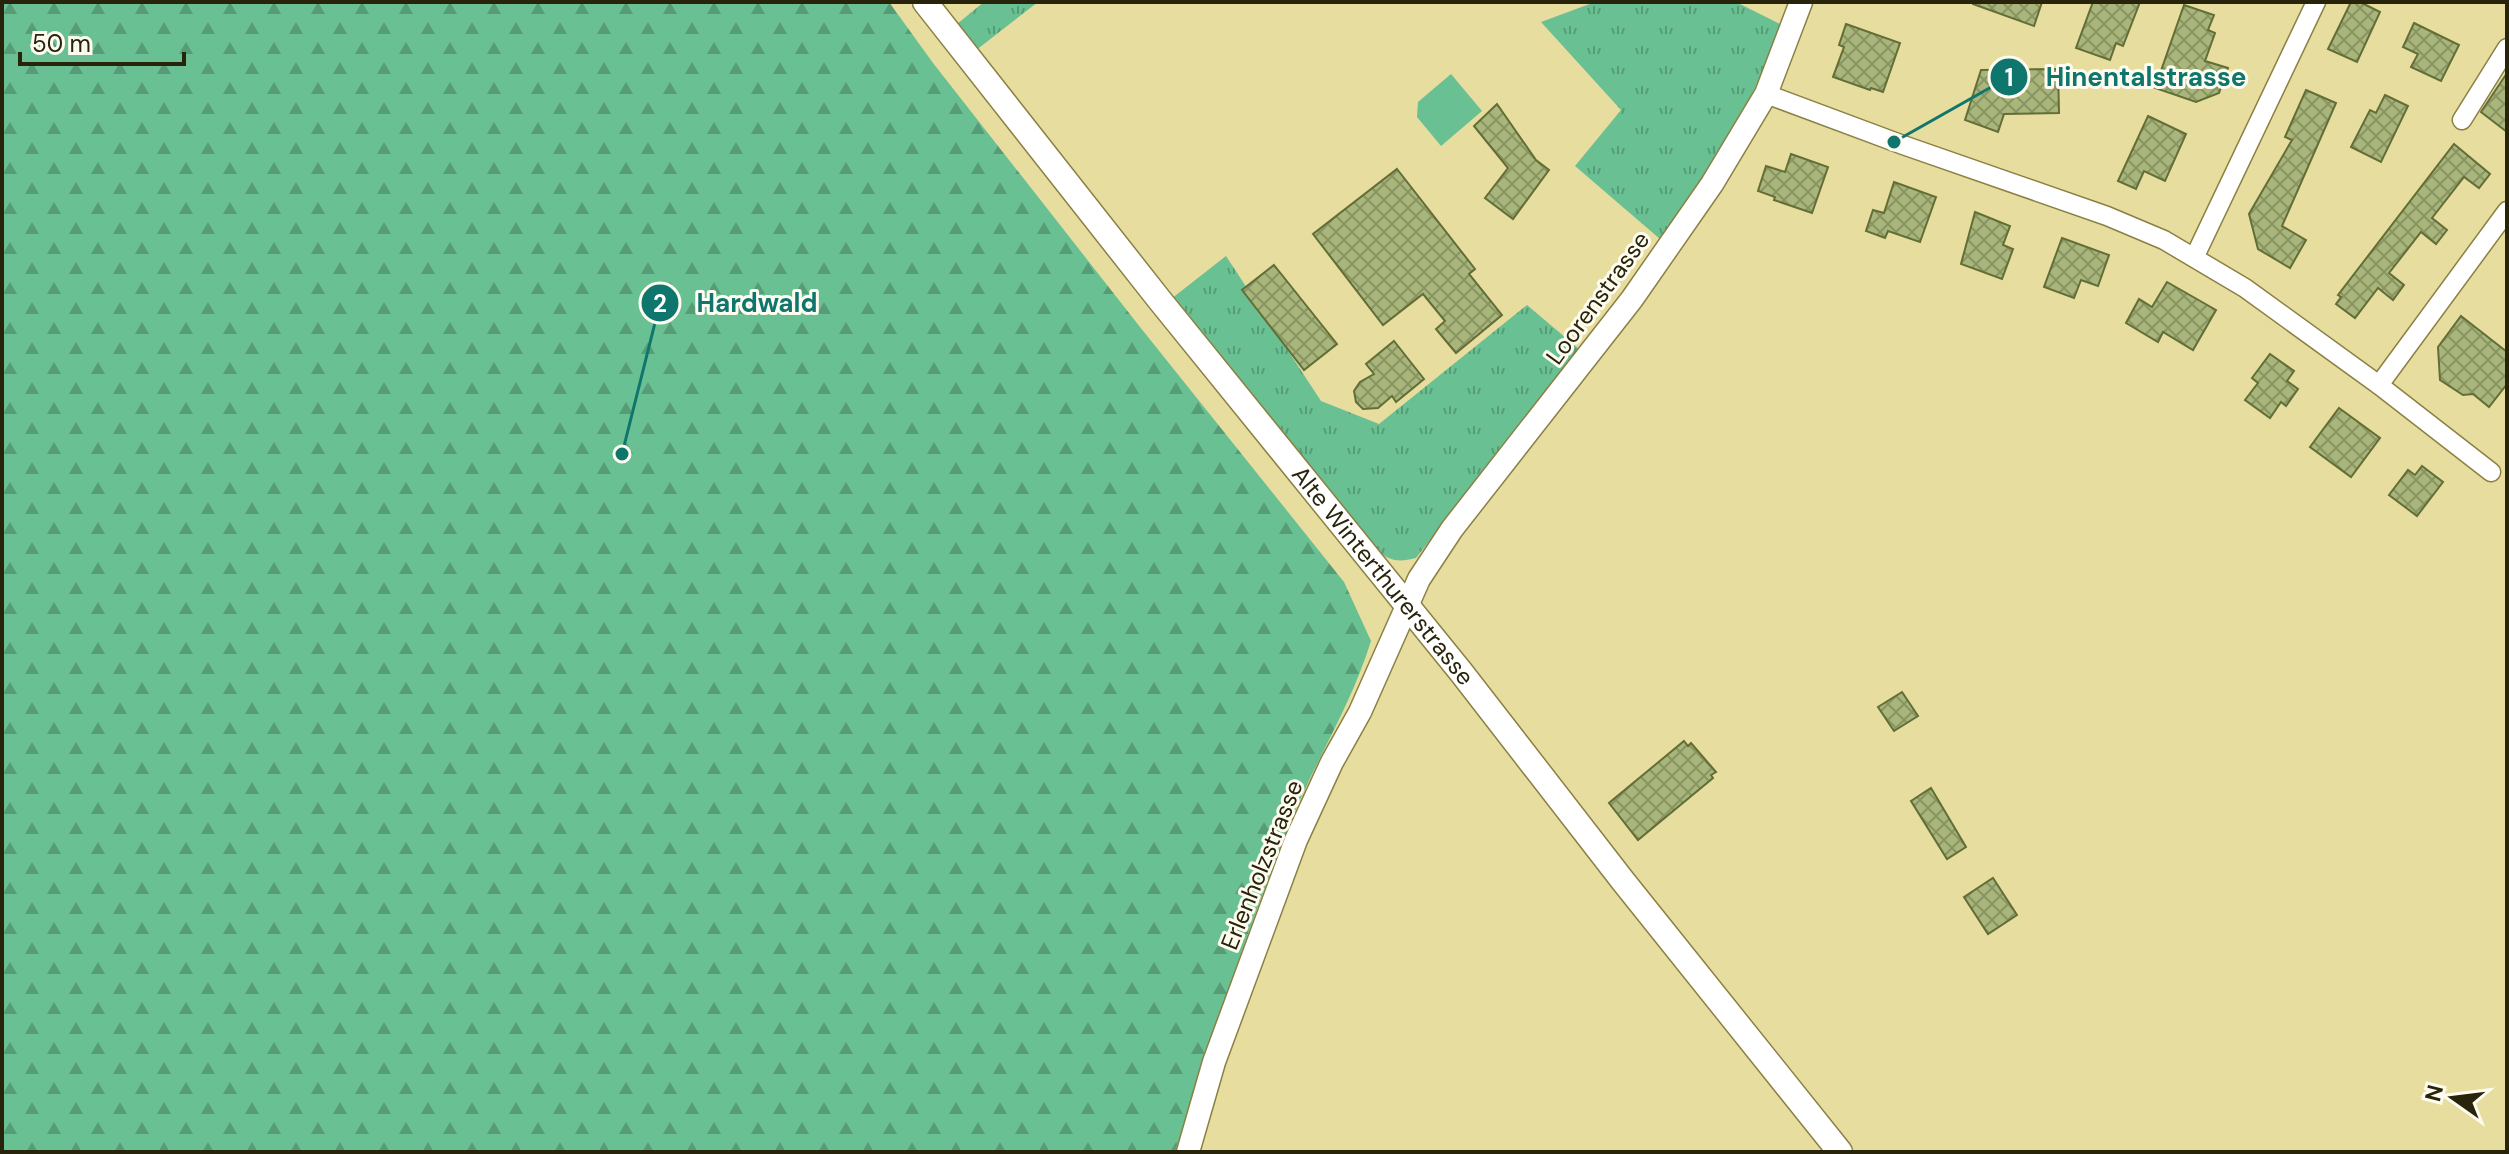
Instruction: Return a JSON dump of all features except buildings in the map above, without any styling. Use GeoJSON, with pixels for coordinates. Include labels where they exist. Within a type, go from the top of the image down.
{"type":"FeatureCollection","features":[{"type":"Feature","properties":{"kind":"main road","name":"Alte Winterthurerstrasse"},"geometry":{"type":"LineString","coordinates":[[925,2],[1840,1152]]}},
{"type":"Feature","properties":{"kind":"street","name":"Loorenstrasse"},"geometry":{"type":"LineString","coordinates":[[1408,606],[1419,579],[1445,538],[1632,299],[1712,184],[1766,94],[1801,2]]}},
{"type":"Feature","properties":{"kind":"street"},"geometry":{"type":"LineString","coordinates":[[2195,256],[2316,2]]}},
{"type":"Feature","properties":{"kind":"street"},"geometry":{"type":"LineString","coordinates":[[2462,120],[2507,48]]}},
{"type":"Feature","properties":{"kind":"street"},"geometry":{"type":"LineString","coordinates":[[1766,94],[2135,226],[2195,256],[2245,288],[2379,385],[2491,472]]}},
{"type":"Feature","properties":{"kind":"street"},"geometry":{"type":"LineString","coordinates":[[2379,385],[2507,211]]}},
{"type":"Feature","properties":{"kind":"street","name":"Erlenholzstrasse"},"geometry":{"type":"LineString","coordinates":[[1188,1152],[1214,1062],[1296,840],[1332,762],[1360,712],[1408,606]]}},
{"type":"Feature","properties":{"kind":"green space"},"geometry":{"type":"Polygon","coordinates":[[[2,2],[889,2],[933,63],[1140,327],[1344,582],[1371,641],[1273,865],[1175,1152],[2,1152],[2,2]]]}},
{"type":"Feature","properties":{"kind":"green space"},"geometry":{"type":"Polygon","coordinates":[[[984,2],[1038,2],[975,51],[957,24],[984,2]]]}},
{"type":"Feature","properties":{"kind":"green space"},"geometry":{"type":"Polygon","coordinates":[[[1595,2],[1736,2],[1782,25],[1754,90],[1705,180],[1660,239],[1575,166],[1621,110],[1541,22],[1595,2]]]}},
{"type":"Feature","properties":{"kind":"green space"},"geometry":{"type":"Polygon","coordinates":[[[1451,74],[1482,111],[1441,146],[1417,117],[1418,102],[1451,74]]]}},
{"type":"Feature","properties":{"kind":"green space"},"geometry":{"type":"Polygon","coordinates":[[[1226,256],[1321,401],[1379,424],[1527,305],[1579,349],[1416,558],[1392,559],[1378,551],[1171,299],[1226,256]]]}},
{"type":"Feature","properties":{"kind":"place","name":"Hinentalstrasse"},"geometry":{"type":"Point","coordinates":[1894,142]}},
{"type":"Feature","properties":{"kind":"place","name":"Hardwald"},"geometry":{"type":"Point","coordinates":[622,454]}}]}
